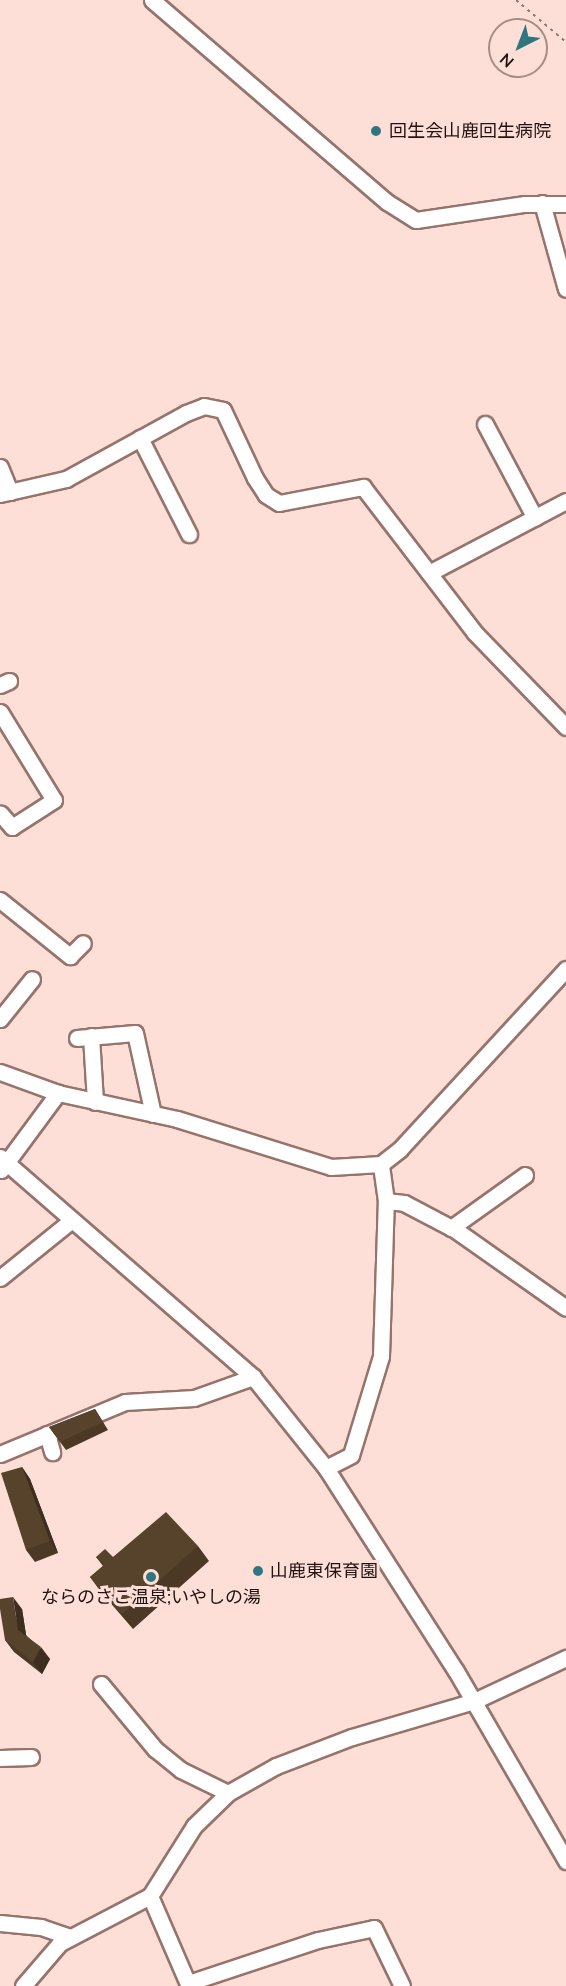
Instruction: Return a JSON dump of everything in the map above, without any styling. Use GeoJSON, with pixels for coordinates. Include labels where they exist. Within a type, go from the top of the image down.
{"type":"FeatureCollection","features":[{"type":"Feature","properties":{"kind":"street"},"geometry":{"type":"LineString","coordinates":[[152,0],[387,202],[417,220],[542,203],[566,204]]}},
{"type":"Feature","properties":{"kind":"street"},"geometry":{"type":"LineString","coordinates":[[542,203],[566,289]]}},
{"type":"Feature","properties":{"kind":"street"},"geometry":{"type":"LineString","coordinates":[[0,467],[5,493],[66,479],[204,406],[222,410],[266,495],[279,503],[363,487],[475,633],[566,728]]}},
{"type":"Feature","properties":{"kind":"street"},"geometry":{"type":"LineString","coordinates":[[484,424],[535,518]]}},
{"type":"Feature","properties":{"kind":"street"},"geometry":{"type":"LineString","coordinates":[[140,438],[189,534]]}},
{"type":"Feature","properties":{"kind":"street"},"geometry":{"type":"LineString","coordinates":[[429,573],[566,501]]}},
{"type":"Feature","properties":{"kind":"street"},"geometry":{"type":"LineString","coordinates":[[0,712],[54,800],[12,827],[0,813]]}},
{"type":"Feature","properties":{"kind":"street"},"geometry":{"type":"LineString","coordinates":[[0,900],[70,956],[83,943]]}},
{"type":"Feature","properties":{"kind":"street"},"geometry":{"type":"LineString","coordinates":[[0,1072],[58,1093],[153,1114],[331,1167],[381,1164],[400,1149],[566,969]]}},
{"type":"Feature","properties":{"kind":"street"},"geometry":{"type":"LineString","coordinates":[[0,1019],[32,979]]}},
{"type":"Feature","properties":{"kind":"street"},"geometry":{"type":"LineString","coordinates":[[95,1102],[84,1037],[135,1033],[153,1114]]}},
{"type":"Feature","properties":{"kind":"street"},"geometry":{"type":"LineString","coordinates":[[58,1093],[3,1164],[72,1220],[253,1377],[326,1468],[474,1701],[566,1861]]}},
{"type":"Feature","properties":{"kind":"street"},"geometry":{"type":"LineString","coordinates":[[326,1468],[351,1455],[381,1356],[387,1201],[381,1164]]}},
{"type":"Feature","properties":{"kind":"street"},"geometry":{"type":"LineString","coordinates":[[451,1228],[525,1175]]}},
{"type":"Feature","properties":{"kind":"street"},"geometry":{"type":"LineString","coordinates":[[387,1201],[404,1203],[451,1228],[566,1308]]}},
{"type":"Feature","properties":{"kind":"street"},"geometry":{"type":"LineString","coordinates":[[0,1278],[72,1220]]}},
{"type":"Feature","properties":{"kind":"street"},"geometry":{"type":"LineString","coordinates":[[0,1454],[125,1402],[194,1398],[253,1377]]}},
{"type":"Feature","properties":{"kind":"street"},"geometry":{"type":"LineString","coordinates":[[47,1434],[52,1452]]}},
{"type":"Feature","properties":{"kind":"street"},"geometry":{"type":"LineString","coordinates":[[23,1986],[60,1942],[150,1896],[194,1826],[228,1793],[276,1766],[352,1737],[474,1701],[566,1658]]}},
{"type":"Feature","properties":{"kind":"street"},"geometry":{"type":"LineString","coordinates":[[101,1684],[155,1749],[181,1770],[228,1793]]}},
{"type":"Feature","properties":{"kind":"street"},"geometry":{"type":"LineString","coordinates":[[0,1758],[31,1756]]}},
{"type":"Feature","properties":{"kind":"street"},"geometry":{"type":"LineString","coordinates":[[150,1896],[189,1985],[318,1940],[374,1928],[402,1986]]}},
{"type":"Feature","properties":{"kind":"street"},"geometry":{"type":"LineString","coordinates":[[0,1923],[41,1927],[70,1937]]}},
{"type":"Feature","properties":{"kind":"path"},"geometry":{"type":"LineString","coordinates":[[516,0],[566,42]]}},
{"type":"Feature","properties":{"kind":"building"},"geometry":{"type":"Polygon","coordinates":[[[95,1409],[103,1422],[60,1442],[49,1427],[95,1409]]]}},
{"type":"Feature","properties":{"kind":"building"},"geometry":{"type":"Polygon","coordinates":[[[22,1467],[50,1541],[26,1550],[1,1473],[22,1467]]]}},
{"type":"Feature","properties":{"kind":"building"},"geometry":{"type":"Polygon","coordinates":[[[166,1512],[198,1546],[122,1614],[90,1577],[104,1565],[96,1557],[105,1549],[113,1557],[166,1512]]]}},
{"type":"Feature","properties":{"kind":"building"},"geometry":{"type":"Polygon","coordinates":[[[13,1597],[18,1630],[41,1647],[33,1662],[5,1640],[0,1599],[13,1597]]]}},
{"type":"Feature","properties":{"kind":"place","name":"回生会山鹿回生病院"},"geometry":{"type":"Point","coordinates":[376,131]}},
{"type":"Feature","properties":{"kind":"place","name":"山鹿東保育園"},"geometry":{"type":"Point","coordinates":[258,1571]}},
{"type":"Feature","properties":{"kind":"place","name":"ならのさこ温泉;いやしの湯"},"geometry":{"type":"Point","coordinates":[151,1577]}}]}
